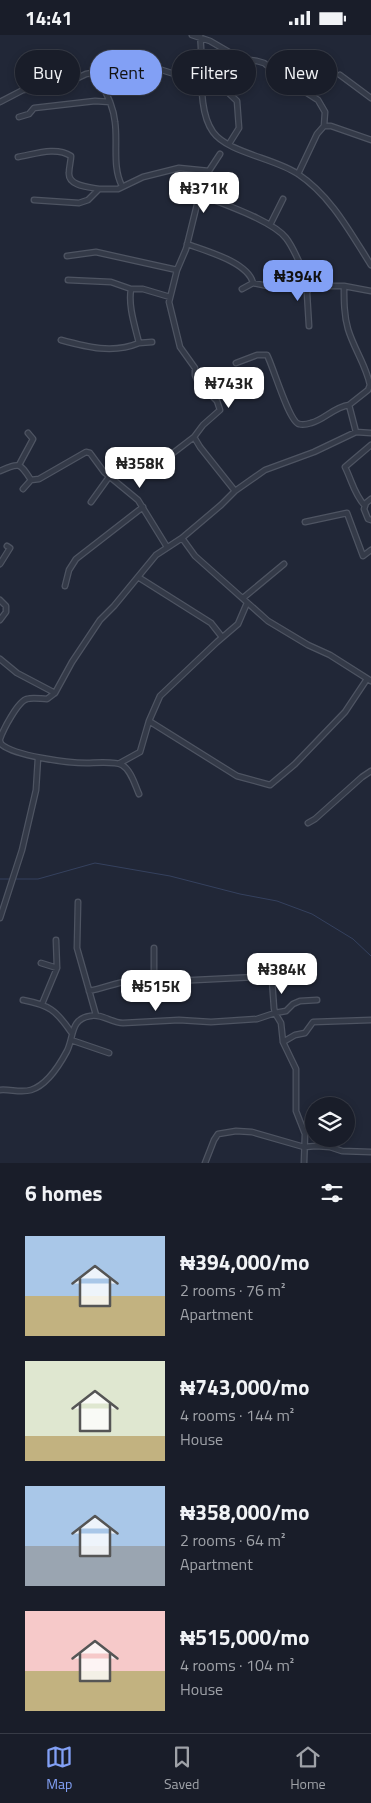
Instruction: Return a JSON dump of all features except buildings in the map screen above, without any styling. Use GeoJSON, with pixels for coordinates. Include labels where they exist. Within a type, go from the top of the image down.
{"type":"FeatureCollection","features":[{"type":"Feature","properties":{"kind":"street"},"geometry":{"type":"LineString","coordinates":[[192,35],[210,41],[241,59],[264,63],[318,100],[325,112],[324,126],[313,140],[298,174]]}},
{"type":"Feature","properties":{"kind":"street"},"geometry":{"type":"LineString","coordinates":[[200,37],[201,50]]}},
{"type":"Feature","properties":{"kind":"street"},"geometry":{"type":"LineString","coordinates":[[0,102],[23,90],[67,83],[90,73]]}},
{"type":"Feature","properties":{"kind":"street"},"geometry":{"type":"LineString","coordinates":[[340,75],[371,98]]}},
{"type":"Feature","properties":{"kind":"street"},"geometry":{"type":"LineString","coordinates":[[108,95],[116,122],[116,165],[122,186]]}},
{"type":"Feature","properties":{"kind":"street"},"geometry":{"type":"LineString","coordinates":[[203,95],[209,123],[214,133],[222,142],[277,163],[298,174],[327,200],[337,212],[371,265]]}},
{"type":"Feature","properties":{"kind":"street"},"geometry":{"type":"LineString","coordinates":[[228,144],[240,128],[237,101],[231,95]]}},
{"type":"Feature","properties":{"kind":"street"},"geometry":{"type":"LineString","coordinates":[[19,117],[28,114],[34,108],[95,101],[110,102]]}},
{"type":"Feature","properties":{"kind":"street"},"geometry":{"type":"LineString","coordinates":[[324,126],[371,140]]}},
{"type":"Feature","properties":{"kind":"street"},"geometry":{"type":"LineString","coordinates":[[18,157],[58,150],[65,152],[72,156],[68,174],[70,179],[81,186],[99,189],[112,189],[143,177],[179,168],[209,171]]}},
{"type":"Feature","properties":{"kind":"street"},"geometry":{"type":"LineString","coordinates":[[160,463],[194,437],[203,425],[218,413],[220,407],[198,382],[195,368],[180,347],[169,302],[177,270],[187,244],[203,180],[220,154]]}},
{"type":"Feature","properties":{"kind":"street"},"geometry":{"type":"LineString","coordinates":[[34,200],[79,203],[88,200],[99,189]]}},
{"type":"Feature","properties":{"kind":"street"},"geometry":{"type":"LineString","coordinates":[[199,194],[270,225],[281,232],[287,239],[313,286],[344,286],[371,291]]}},
{"type":"Feature","properties":{"kind":"street"},"geometry":{"type":"LineString","coordinates":[[270,225],[283,199]]}},
{"type":"Feature","properties":{"kind":"street"},"geometry":{"type":"LineString","coordinates":[[187,244],[247,270],[253,283]]}},
{"type":"Feature","properties":{"kind":"street"},"geometry":{"type":"LineString","coordinates":[[67,256],[96,252],[177,270]]}},
{"type":"Feature","properties":{"kind":"street"},"geometry":{"type":"LineString","coordinates":[[68,281],[111,282],[131,289],[143,289],[170,297]]}},
{"type":"Feature","properties":{"kind":"street"},"geometry":{"type":"LineString","coordinates":[[242,289],[253,283],[278,288],[303,287],[308,289]]}},
{"type":"Feature","properties":{"kind":"street"},"geometry":{"type":"LineString","coordinates":[[309,326],[308,289],[310,283]]}},
{"type":"Feature","properties":{"kind":"street"},"geometry":{"type":"LineString","coordinates":[[236,363],[257,355],[267,355],[285,402],[294,421],[299,424],[312,423],[342,406],[349,405],[368,391],[370,385],[364,363],[345,319],[344,286]]}},
{"type":"Feature","properties":{"kind":"street"},"geometry":{"type":"LineString","coordinates":[[131,289],[131,308],[139,343]]}},
{"type":"Feature","properties":{"kind":"street"},"geometry":{"type":"LineString","coordinates":[[61,340],[107,350],[131,347],[139,343],[152,343]]}},
{"type":"Feature","properties":{"kind":"street"},"geometry":{"type":"LineString","coordinates":[[349,405],[356,432]]}},
{"type":"Feature","properties":{"kind":"street"},"geometry":{"type":"LineString","coordinates":[[247,603],[238,624],[160,697],[149,721],[140,752],[120,763],[80,763],[38,758],[6,748],[0,742],[18,706],[23,701],[28,699],[47,699],[55,693],[72,662],[100,620],[114,607],[156,555],[182,538],[235,491],[265,469],[314,452],[356,432],[371,433]]}},
{"type":"Feature","properties":{"kind":"street"},"geometry":{"type":"LineString","coordinates":[[0,471],[19,465],[33,439],[28,433]]}},
{"type":"Feature","properties":{"kind":"street"},"geometry":{"type":"LineString","coordinates":[[194,437],[235,491]]}},
{"type":"Feature","properties":{"kind":"street"},"geometry":{"type":"LineString","coordinates":[[365,506],[356,497],[352,480],[345,467],[371,445]]}},
{"type":"Feature","properties":{"kind":"street"},"geometry":{"type":"LineString","coordinates":[[22,489],[31,480],[39,479],[86,452],[92,455],[110,477],[131,493],[143,507],[166,547]]}},
{"type":"Feature","properties":{"kind":"street"},"geometry":{"type":"LineString","coordinates":[[19,465],[22,466],[31,480]]}},
{"type":"Feature","properties":{"kind":"street"},"geometry":{"type":"LineString","coordinates":[[91,502],[110,477]]}},
{"type":"Feature","properties":{"kind":"street"},"geometry":{"type":"LineString","coordinates":[[371,499],[366,503],[364,509],[368,519],[371,520]]}},
{"type":"Feature","properties":{"kind":"street"},"geometry":{"type":"LineString","coordinates":[[66,586],[70,570],[76,559],[143,507]]}},
{"type":"Feature","properties":{"kind":"street"},"geometry":{"type":"LineString","coordinates":[[305,522],[347,513],[363,556],[371,550]]}},
{"type":"Feature","properties":{"kind":"street"},"geometry":{"type":"LineString","coordinates":[[149,721],[237,776],[270,785],[295,764],[345,712],[369,680],[330,655],[275,626],[195,556],[182,538]]}},
{"type":"Feature","properties":{"kind":"street"},"geometry":{"type":"LineString","coordinates":[[0,563],[10,548],[7,546]]}},
{"type":"Feature","properties":{"kind":"street"},"geometry":{"type":"LineString","coordinates":[[243,598],[284,564]]}},
{"type":"Feature","properties":{"kind":"street"},"geometry":{"type":"LineString","coordinates":[[138,577],[211,623],[222,637]]}},
{"type":"Feature","properties":{"kind":"street"},"geometry":{"type":"LineString","coordinates":[[0,600],[6,606],[6,612],[0,620]]}},
{"type":"Feature","properties":{"kind":"street"},"geometry":{"type":"LineString","coordinates":[[0,659],[17,673],[55,693]]}},
{"type":"Feature","properties":{"kind":"street"},"geometry":{"type":"LineString","coordinates":[[0,918],[14,877],[36,791],[38,758]]}},
{"type":"Feature","properties":{"kind":"street"},"geometry":{"type":"LineString","coordinates":[[120,763],[126,768],[140,794]]}},
{"type":"Feature","properties":{"kind":"street"},"geometry":{"type":"LineString","coordinates":[[308,823],[371,771]]}},
{"type":"Feature","properties":{"kind":"street"},"geometry":{"type":"LineString","coordinates":[[78,902],[77,948],[96,1015]]}},
{"type":"Feature","properties":{"kind":"street"},"geometry":{"type":"LineString","coordinates":[[42,1004],[57,968],[56,940]]}},
{"type":"Feature","properties":{"kind":"street"},"geometry":{"type":"LineString","coordinates":[[154,948],[154,982]]}},
{"type":"Feature","properties":{"kind":"street"},"geometry":{"type":"LineString","coordinates":[[41,963],[57,968]]}},
{"type":"Feature","properties":{"kind":"street"},"geometry":{"type":"LineString","coordinates":[[89,991],[135,979],[154,982],[266,977],[272,980],[275,1013],[281,1023],[282,1042],[296,1069],[296,1111],[304,1128],[304,1163]]}},
{"type":"Feature","properties":{"kind":"street"},"geometry":{"type":"LineString","coordinates":[[23,1000],[42,1004],[59,1015],[71,1032]]}},
{"type":"Feature","properties":{"kind":"street"},"geometry":{"type":"LineString","coordinates":[[0,1090],[27,1091],[39,1086],[58,1067],[71,1041],[71,1032],[77,1022],[83,1018],[96,1015],[116,1023],[179,1020],[211,1022],[257,1019],[286,1011],[293,1004],[300,1001],[318,1000]]}},
{"type":"Feature","properties":{"kind":"street"},"geometry":{"type":"LineString","coordinates":[[282,1042],[295,1035],[305,1033],[313,1022],[371,1020]]}},
{"type":"Feature","properties":{"kind":"street"},"geometry":{"type":"LineString","coordinates":[[71,1041],[109,1053]]}},
{"type":"Feature","properties":{"kind":"street"},"geometry":{"type":"LineString","coordinates":[[205,1163],[214,1139],[223,1132],[252,1133],[304,1147],[330,1147],[342,1151],[371,1152]]}},
{"type":"Feature","properties":{"kind":"waterway"},"geometry":{"type":"LineString","coordinates":[[0,879],[38,879],[95,863],[170,876],[240,894],[277,901],[312,914],[353,939],[371,956]]}}]}
